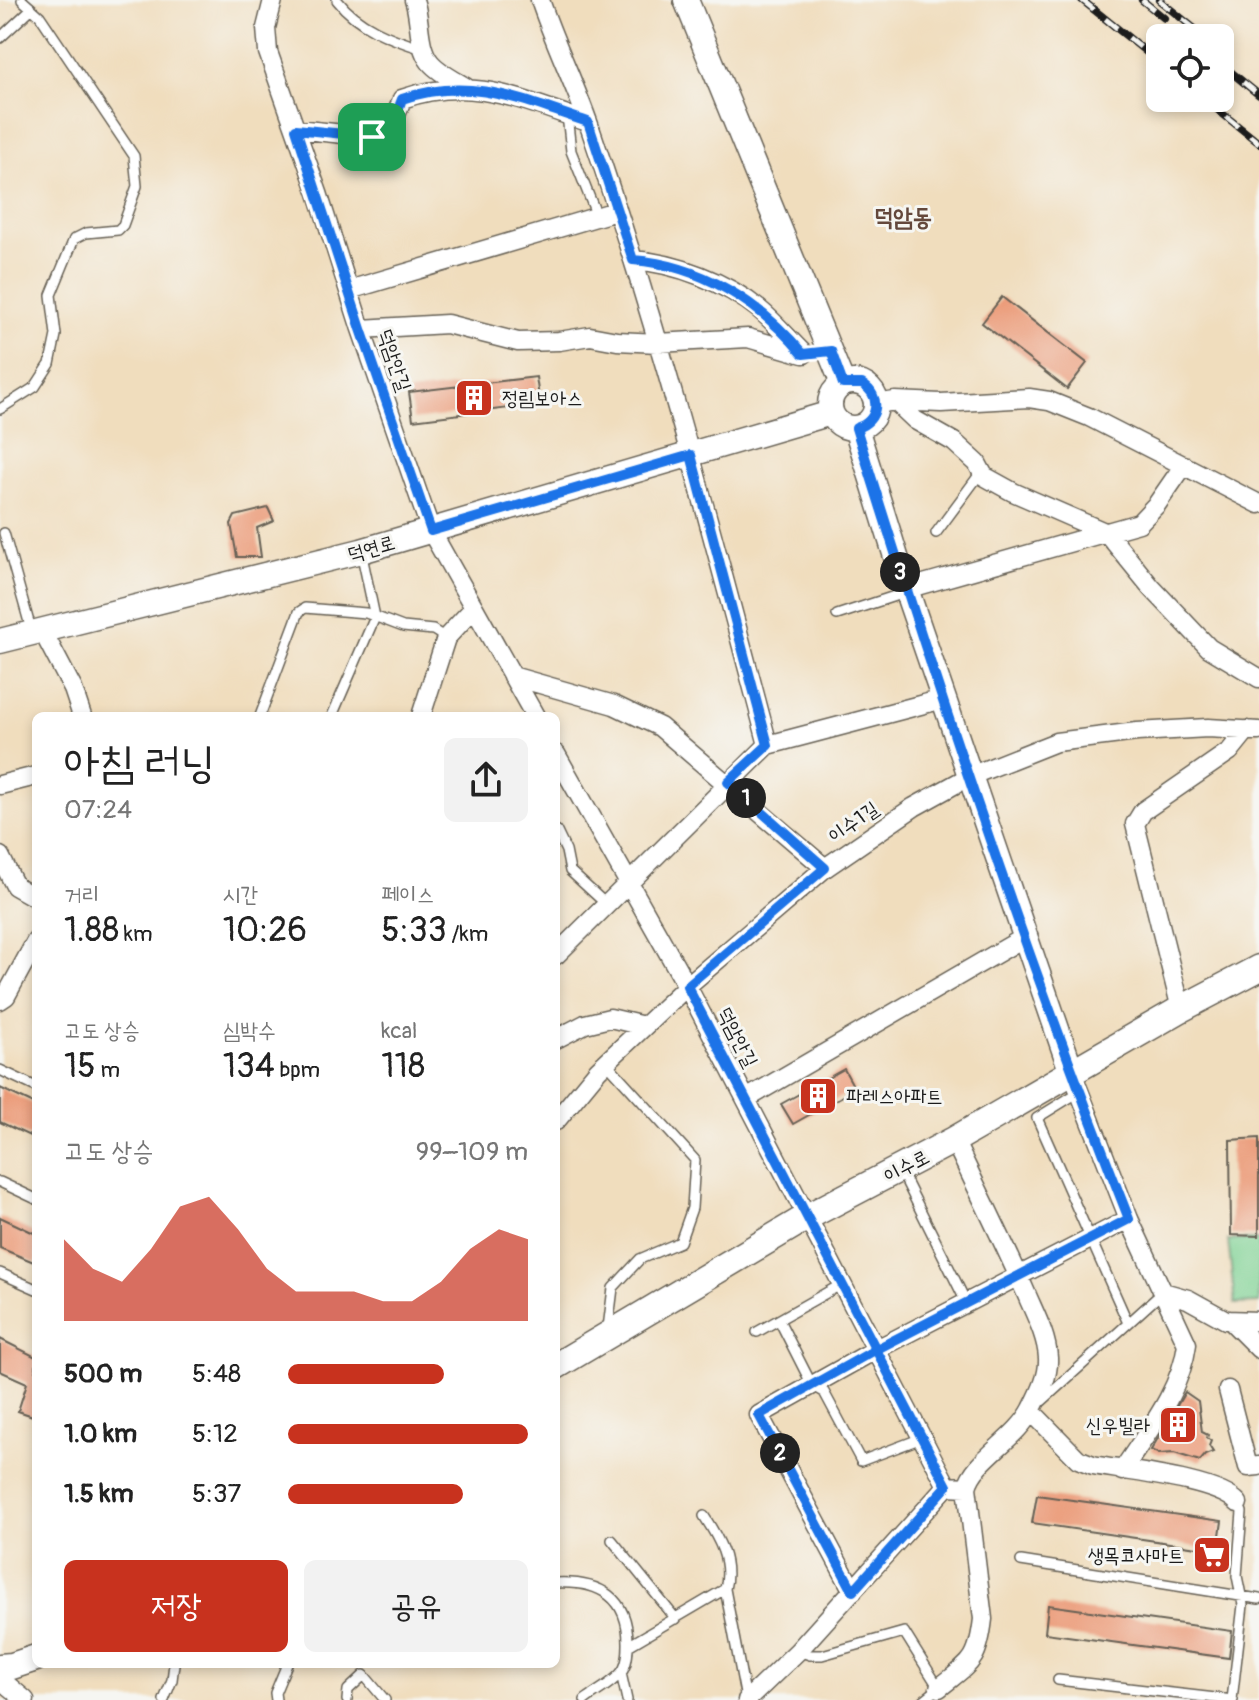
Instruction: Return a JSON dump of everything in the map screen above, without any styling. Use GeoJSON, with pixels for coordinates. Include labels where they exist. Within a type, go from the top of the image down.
{"type":"FeatureCollection","features":[{"type":"Feature","properties":{"kind":"main road","name":"이수로"},"geometry":{"type":"LineString","coordinates":[[560,1364],[807,1217],[954,1140],[1076,1082],[1181,1009],[1259,968]]}},
{"type":"Feature","properties":{"kind":"main road"},"geometry":{"type":"LineString","coordinates":[[0,1667],[32,1659]]}},
{"type":"Feature","properties":{"kind":"street","name":"덕암안길"},"geometry":{"type":"LineString","coordinates":[[273,0],[266,28],[268,52],[431,531],[533,712]]}},
{"type":"Feature","properties":{"kind":"street"},"geometry":{"type":"LineString","coordinates":[[414,0],[423,49],[430,64],[470,89]]}},
{"type":"Feature","properties":{"kind":"street"},"geometry":{"type":"LineString","coordinates":[[540,0],[588,122],[633,260],[691,455],[768,745]]}},
{"type":"Feature","properties":{"kind":"street"},"geometry":{"type":"LineString","coordinates":[[686,0],[843,384]]}},
{"type":"Feature","properties":{"kind":"street"},"geometry":{"type":"LineString","coordinates":[[296,129],[372,137],[384,135],[394,121],[402,99],[449,89],[489,90],[588,122]]}},
{"type":"Feature","properties":{"kind":"street"},"geometry":{"type":"LineString","coordinates":[[349,290],[616,211]]}},
{"type":"Feature","properties":{"kind":"street"},"geometry":{"type":"LineString","coordinates":[[633,260],[650,262],[722,286],[759,309],[803,354]]}},
{"type":"Feature","properties":{"kind":"street"},"geometry":{"type":"LineString","coordinates":[[361,329],[447,324],[518,342],[559,341],[590,336],[658,343],[748,338],[803,354],[831,351]]}},
{"type":"Feature","properties":{"kind":"street"},"geometry":{"type":"LineString","coordinates":[[1259,504],[1089,417],[1049,401],[1029,398],[941,403],[886,402],[869,421],[856,428],[841,425],[831,413],[831,398],[843,384],[862,384],[873,394],[886,402],[915,420],[954,442],[977,463],[984,476],[1107,533],[1151,587],[1209,648],[1259,678]]}},
{"type":"Feature","properties":{"kind":"street","name":"덕연로"},"geometry":{"type":"LineString","coordinates":[[0,641],[361,551],[831,413]]}},
{"type":"Feature","properties":{"kind":"street"},"geometry":{"type":"LineString","coordinates":[[856,428],[906,591],[1076,1082],[1129,1219],[1187,1344],[1185,1363],[1169,1397],[1122,1471]]}},
{"type":"Feature","properties":{"kind":"street"},"geometry":{"type":"LineString","coordinates":[[906,591],[1139,523],[1157,504],[1184,465]]}},
{"type":"Feature","properties":{"kind":"street"},"geometry":{"type":"LineString","coordinates":[[422,712],[446,638],[473,609]]}},
{"type":"Feature","properties":{"kind":"street"},"geometry":{"type":"LineString","coordinates":[[37,632],[73,689],[81,712]]}},
{"type":"Feature","properties":{"kind":"street"},"geometry":{"type":"LineString","coordinates":[[512,676],[614,705],[660,727],[825,868]]}},
{"type":"Feature","properties":{"kind":"street"},"geometry":{"type":"LineString","coordinates":[[560,951],[768,745],[943,699]]}},
{"type":"Feature","properties":{"kind":"street","name":"이수1길"},"geometry":{"type":"LineString","coordinates":[[560,1116],[606,1062],[687,986],[825,868],[914,807],[970,776],[1056,742],[1137,732],[1208,728],[1253,731]]}},
{"type":"Feature","properties":{"kind":"street"},"geometry":{"type":"LineString","coordinates":[[1181,1009],[1135,824],[1143,811],[1230,751],[1253,731]]}},
{"type":"Feature","properties":{"kind":"street","name":"덕암안길"},"geometry":{"type":"LineString","coordinates":[[560,761],[687,986],[947,1486]]}},
{"type":"Feature","properties":{"kind":"street"},"geometry":{"type":"LineString","coordinates":[[0,785],[32,777]]}},
{"type":"Feature","properties":{"kind":"street"},"geometry":{"type":"LineString","coordinates":[[0,856],[15,886],[32,896]]}},
{"type":"Feature","properties":{"kind":"street"},"geometry":{"type":"LineString","coordinates":[[746,1099],[1025,937]]}},
{"type":"Feature","properties":{"kind":"street"},"geometry":{"type":"LineString","coordinates":[[0,1000],[6,996],[32,948]]}},
{"type":"Feature","properties":{"kind":"street"},"geometry":{"type":"LineString","coordinates":[[560,1037],[585,1024],[610,1018],[644,1026]]}},
{"type":"Feature","properties":{"kind":"street"},"geometry":{"type":"LineString","coordinates":[[931,1694],[971,1661],[977,1654],[981,1638],[983,1619],[967,1487],[975,1468],[1015,1432],[1031,1411],[1045,1381],[1048,1354],[1043,1333],[1018,1275],[954,1140]]}},
{"type":"Feature","properties":{"kind":"street"},"geometry":{"type":"LineString","coordinates":[[853,1591],[759,1415],[875,1350],[1129,1219]]}},
{"type":"Feature","properties":{"kind":"street"},"geometry":{"type":"LineString","coordinates":[[1163,1292],[1188,1299],[1230,1320],[1259,1349]]}},
{"type":"Feature","properties":{"kind":"street"},"geometry":{"type":"LineString","coordinates":[[1230,1320],[1259,1321]]}},
{"type":"Feature","properties":{"kind":"street"},"geometry":{"type":"LineString","coordinates":[[1228,1390],[1248,1467],[1259,1466]]}},
{"type":"Feature","properties":{"kind":"street"},"geometry":{"type":"LineString","coordinates":[[1031,1411],[1078,1459],[1093,1465],[1211,1487],[1230,1494],[1238,1503]]}},
{"type":"Feature","properties":{"kind":"street"},"geometry":{"type":"LineString","coordinates":[[747,1700],[798,1651],[947,1486],[967,1487]]}},
{"type":"Feature","properties":{"kind":"street"},"geometry":{"type":"LineString","coordinates":[[0,1679],[25,1700]]}},
{"type":"Feature","properties":{"kind":"lane"},"geometry":{"type":"LineString","coordinates":[[0,409],[35,387],[50,364],[56,335],[51,295],[74,239],[86,233],[118,230],[136,192],[138,178],[128,145],[40,16],[22,0]]}},
{"type":"Feature","properties":{"kind":"lane"},"geometry":{"type":"LineString","coordinates":[[337,0],[346,12],[386,37],[423,49]]}},
{"type":"Feature","properties":{"kind":"lane"},"geometry":{"type":"LineString","coordinates":[[0,38],[31,9]]}},
{"type":"Feature","properties":{"kind":"lane"},"geometry":{"type":"LineString","coordinates":[[567,115],[571,151],[597,216]]}},
{"type":"Feature","properties":{"kind":"lane"},"geometry":{"type":"LineString","coordinates":[[936,533],[982,471]]}},
{"type":"Feature","properties":{"kind":"lane"},"geometry":{"type":"LineString","coordinates":[[4,533],[37,632]]}},
{"type":"Feature","properties":{"kind":"lane"},"geometry":{"type":"LineString","coordinates":[[334,712],[375,617],[361,551]]}},
{"type":"Feature","properties":{"kind":"lane"},"geometry":{"type":"LineString","coordinates":[[837,615],[906,591]]}},
{"type":"Feature","properties":{"kind":"lane"},"geometry":{"type":"LineString","coordinates":[[262,712],[299,612],[305,608],[366,613],[403,627],[433,630],[446,638]]}},
{"type":"Feature","properties":{"kind":"lane"},"geometry":{"type":"LineString","coordinates":[[560,838],[570,871],[607,905]]}},
{"type":"Feature","properties":{"kind":"lane"},"geometry":{"type":"LineString","coordinates":[[606,1062],[695,1160],[692,1208],[680,1242],[640,1259],[613,1288],[607,1337]]}},
{"type":"Feature","properties":{"kind":"lane"},"geometry":{"type":"LineString","coordinates":[[0,1070],[32,1085]]}},
{"type":"Feature","properties":{"kind":"lane"},"geometry":{"type":"LineString","coordinates":[[1076,1082],[1037,1118],[1128,1323]]}},
{"type":"Feature","properties":{"kind":"lane"},"geometry":{"type":"LineString","coordinates":[[900,1169],[966,1302]]}},
{"type":"Feature","properties":{"kind":"lane"},"geometry":{"type":"LineString","coordinates":[[0,1182],[32,1197]]}},
{"type":"Feature","properties":{"kind":"lane"},"geometry":{"type":"LineString","coordinates":[[0,1273],[32,1287]]}},
{"type":"Feature","properties":{"kind":"lane"},"geometry":{"type":"LineString","coordinates":[[757,1332],[842,1284]]}},
{"type":"Feature","properties":{"kind":"lane"},"geometry":{"type":"LineString","coordinates":[[1031,1411],[1163,1292]]}},
{"type":"Feature","properties":{"kind":"lane"},"geometry":{"type":"LineString","coordinates":[[779,1320],[812,1385],[824,1392],[861,1461],[922,1438]]}},
{"type":"Feature","properties":{"kind":"lane"},"geometry":{"type":"LineString","coordinates":[[1058,1680],[1232,1700],[1243,1605],[1237,1576],[1242,1512],[1238,1503]]}},
{"type":"Feature","properties":{"kind":"lane"},"geometry":{"type":"LineString","coordinates":[[704,1516],[720,1541],[729,1573],[725,1589],[747,1700]]}},
{"type":"Feature","properties":{"kind":"lane"},"geometry":{"type":"LineString","coordinates":[[612,1540],[676,1619]]}},
{"type":"Feature","properties":{"kind":"lane"},"geometry":{"type":"LineString","coordinates":[[1021,1561],[1259,1599]]}},
{"type":"Feature","properties":{"kind":"lane"},"geometry":{"type":"LineString","coordinates":[[560,1583],[584,1584],[608,1592],[628,1626],[627,1659],[621,1673],[585,1700]]}},
{"type":"Feature","properties":{"kind":"lane"},"geometry":{"type":"LineString","coordinates":[[628,1646],[725,1589]]}},
{"type":"Feature","properties":{"kind":"lane"},"geometry":{"type":"LineString","coordinates":[[798,1651],[822,1655],[904,1632],[931,1694]]}},
{"type":"Feature","properties":{"kind":"lane"},"geometry":{"type":"LineString","coordinates":[[164,1700],[174,1668]]}},
{"type":"Feature","properties":{"kind":"lane"},"geometry":{"type":"LineString","coordinates":[[276,1700],[275,1693],[285,1668]]}},
{"type":"Feature","properties":{"kind":"lane"},"geometry":{"type":"LineString","coordinates":[[621,1673],[627,1700]]}},
{"type":"Feature","properties":{"kind":"lane"},"geometry":{"type":"LineString","coordinates":[[347,1700],[348,1690],[364,1675],[385,1700]]}},
{"type":"Feature","properties":{"kind":"green space"},"geometry":{"type":"Polygon","coordinates":[[[1228,1240],[1259,1240],[1259,1303],[1235,1304],[1228,1240]]]}},
{"type":"Feature","properties":{"kind":"building"},"geometry":{"type":"Polygon","coordinates":[[[1002,297],[1087,363],[1067,389],[982,323],[1002,297]]]}},
{"type":"Feature","properties":{"kind":"building","name":"정림보아스"},"geometry":{"type":"Polygon","coordinates":[[[536,377],[540,404],[413,420],[409,392],[536,377]]]}},
{"type":"Feature","properties":{"kind":"building"},"geometry":{"type":"Polygon","coordinates":[[[268,508],[274,521],[257,528],[261,557],[237,557],[231,524],[235,516],[268,508]]]}},
{"type":"Feature","properties":{"kind":"building","name":"파레스아파트"},"geometry":{"type":"Polygon","coordinates":[[[844,1069],[855,1089],[793,1124],[781,1104],[844,1069]]]}},
{"type":"Feature","properties":{"kind":"building"},"geometry":{"type":"Polygon","coordinates":[[[0,1088],[32,1103],[32,1137],[0,1122],[0,1088]]]}},
{"type":"Feature","properties":{"kind":"building"},"geometry":{"type":"Polygon","coordinates":[[[1259,1138],[1259,1236],[1231,1235],[1230,1140],[1259,1138]]]}},
{"type":"Feature","properties":{"kind":"building"},"geometry":{"type":"Polygon","coordinates":[[[0,1217],[32,1232],[32,1261],[0,1248],[0,1217]]]}},
{"type":"Feature","properties":{"kind":"building"},"geometry":{"type":"Polygon","coordinates":[[[0,1339],[32,1355],[32,1416],[18,1411],[27,1383],[0,1371],[0,1339]]]}},
{"type":"Feature","properties":{"kind":"building","name":"신우빌라"},"geometry":{"type":"Polygon","coordinates":[[[1185,1392],[1198,1401],[1202,1432],[1211,1441],[1209,1446],[1213,1452],[1200,1461],[1151,1450],[1185,1392]]]}},
{"type":"Feature","properties":{"kind":"building"},"geometry":{"type":"Polygon","coordinates":[[[1037,1495],[1222,1521],[1218,1550],[1032,1523],[1037,1495]]]}},
{"type":"Feature","properties":{"kind":"building"},"geometry":{"type":"Polygon","coordinates":[[[1048,1605],[1232,1631],[1229,1658],[1045,1633],[1048,1605]]]}},
{"type":"Feature","properties":{"kind":"railway"},"geometry":{"type":"LineString","coordinates":[[1082,0],[1146,52]]}},
{"type":"Feature","properties":{"kind":"railway"},"geometry":{"type":"LineString","coordinates":[[1142,0],[1164,18]]}},
{"type":"Feature","properties":{"kind":"railway"},"geometry":{"type":"LineString","coordinates":[[1159,0],[1189,24]]}},
{"type":"Feature","properties":{"kind":"railway"},"geometry":{"type":"LineString","coordinates":[[1234,74],[1259,95]]}},
{"type":"Feature","properties":{"kind":"railway"},"geometry":{"type":"LineString","coordinates":[[1220,112],[1259,143]]}},
{"type":"Feature","properties":{"kind":"place","name":"정림보아스"},"geometry":{"type":"Point","coordinates":[474,398]}},
{"type":"Feature","properties":{"kind":"place","name":"파레스아파트"},"geometry":{"type":"Point","coordinates":[818,1096]}},
{"type":"Feature","properties":{"kind":"place","name":"신우빌라"},"geometry":{"type":"Point","coordinates":[1178,1425]}},
{"type":"Feature","properties":{"kind":"place","name":"생목코사마트"},"geometry":{"type":"Point","coordinates":[1212,1555]}},
{"type":"Feature","properties":{"kind":"district","name":"덕암동"},"geometry":{"type":"Point","coordinates":[903,217]}},
{"type":"Feature","properties":{"kind":"route"},"geometry":{"type":"LineString","coordinates":[[372,137],[296,129],[431,531],[691,455],[768,745],[728,782],[825,868],[687,986],[875,1350],[947,1486],[853,1591],[759,1415],[875,1350],[1129,1219],[1072,1073],[906,589],[856,428],[863,426],[874,415],[873,394],[862,384],[843,384],[831,351],[803,354],[780,328],[746,299],[689,273],[633,260],[588,122],[489,90],[449,89],[402,99],[394,121],[384,135],[372,137]]}}]}
